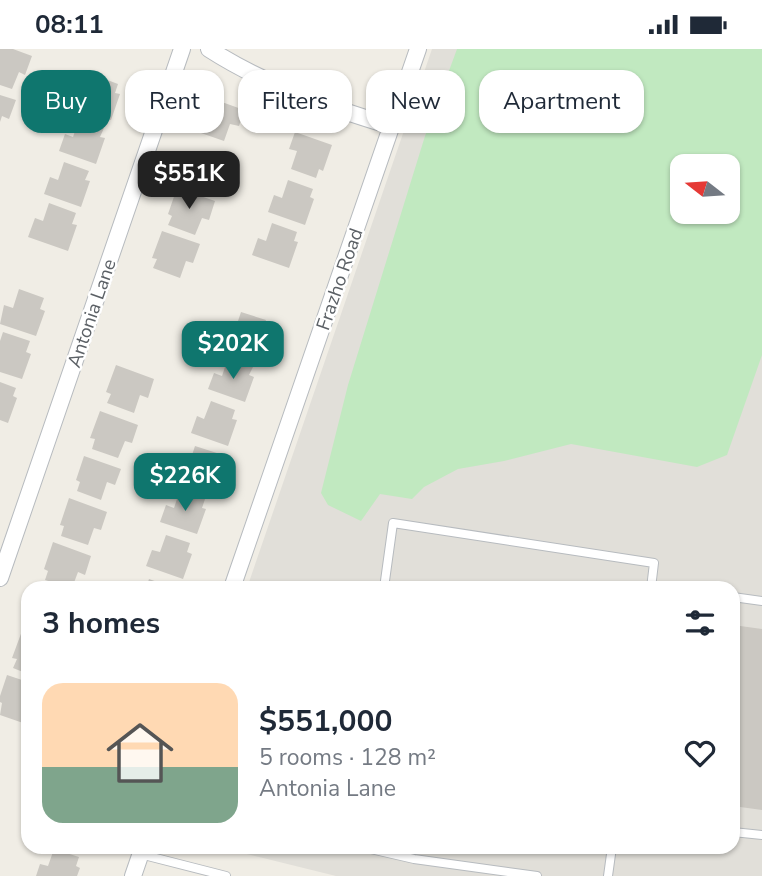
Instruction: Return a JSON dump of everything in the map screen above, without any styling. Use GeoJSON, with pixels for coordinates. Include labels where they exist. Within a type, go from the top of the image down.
{"type":"FeatureCollection","features":[{"type":"Feature","properties":{"kind":"street","name":"Antonia Lane"},"geometry":{"type":"LineString","coordinates":[[0,578],[182,49]]}},
{"type":"Feature","properties":{"kind":"street"},"geometry":{"type":"LineString","coordinates":[[209,49],[239,68],[288,91],[366,118]]}},
{"type":"Feature","properties":{"kind":"street","name":"Frazho Road"},"geometry":{"type":"LineString","coordinates":[[411,70],[418,49]]}},
{"type":"Feature","properties":{"kind":"street","name":"Frazho Road"},"geometry":{"type":"LineString","coordinates":[[234,581],[389,133]]}},
{"type":"Feature","properties":{"kind":"street"},"geometry":{"type":"LineString","coordinates":[[133,876],[141,854]]}},
{"type":"Feature","properties":{"kind":"lane"},"geometry":{"type":"LineString","coordinates":[[385,581],[393,523],[654,563],[652,581]]}},
{"type":"Feature","properties":{"kind":"lane"},"geometry":{"type":"LineString","coordinates":[[740,598],[762,601]]}},
{"type":"Feature","properties":{"kind":"lane"},"geometry":{"type":"LineString","coordinates":[[740,833],[762,835]]}},
{"type":"Feature","properties":{"kind":"lane"},"geometry":{"type":"LineString","coordinates":[[152,854],[226,876]]}},
{"type":"Feature","properties":{"kind":"lane"},"geometry":{"type":"LineString","coordinates":[[392,854],[537,876]]}},
{"type":"Feature","properties":{"kind":"lane"},"geometry":{"type":"LineString","coordinates":[[608,876],[611,854]]}},
{"type":"Feature","properties":{"kind":"shaded area"},"geometry":{"type":"Polygon","coordinates":[[[432,49],[762,49],[762,876],[336,876],[246,854],[740,854],[740,581],[249,581],[403,133],[465,133],[465,70],[425,70],[432,49]]]}},
{"type":"Feature","properties":{"kind":"green space"},"geometry":{"type":"Polygon","coordinates":[[[457,49],[762,49],[762,355],[727,455],[697,467],[571,444],[504,461],[458,469],[424,487],[412,499],[380,494],[361,521],[328,505],[321,493],[348,385],[426,133],[465,133],[465,70],[449,70],[457,49]]]}},
{"type":"Feature","properties":{"kind":"building"},"geometry":{"type":"Polygon","coordinates":[[[0,49],[13,49],[32,56],[27,70],[19,72],[12,89],[0,85],[0,49]]]}},
{"type":"Feature","properties":{"kind":"building"},"geometry":{"type":"Polygon","coordinates":[[[111,81],[118,84],[115,93],[120,94],[111,120],[111,81]]]}},
{"type":"Feature","properties":{"kind":"building"},"geometry":{"type":"Polygon","coordinates":[[[0,95],[16,100],[9,119],[2,116],[0,122],[0,95]]]}},
{"type":"Feature","properties":{"kind":"building"},"geometry":{"type":"Polygon","coordinates":[[[224,103],[238,108],[238,126],[230,124],[224,141],[201,133],[224,133],[224,103]]]}},
{"type":"Feature","properties":{"kind":"building"},"geometry":{"type":"Polygon","coordinates":[[[74,133],[102,133],[100,137],[105,138],[96,164],[59,151],[65,134],[73,137],[74,133]]]}},
{"type":"Feature","properties":{"kind":"building"},"geometry":{"type":"Polygon","coordinates":[[[295,133],[332,145],[323,171],[319,169],[316,178],[291,169],[297,151],[289,149],[295,133]]]}},
{"type":"Feature","properties":{"kind":"building"},"geometry":{"type":"Polygon","coordinates":[[[64,162],[89,171],[85,180],[90,181],[81,207],[44,194],[50,177],[58,180],[64,162]]]}},
{"type":"Feature","properties":{"kind":"building"},"geometry":{"type":"Polygon","coordinates":[[[288,180],[313,189],[310,197],[314,199],[305,225],[268,212],[274,195],[282,198],[288,180]]]}},
{"type":"Feature","properties":{"kind":"building"},"geometry":{"type":"Polygon","coordinates":[[[177,188],[215,201],[209,220],[202,218],[195,235],[168,225],[172,216],[168,214],[177,188]]]}},
{"type":"Feature","properties":{"kind":"building"},"geometry":{"type":"Polygon","coordinates":[[[49,203],[76,213],[72,224],[77,225],[68,251],[28,237],[35,218],[43,221],[49,203]]]}},
{"type":"Feature","properties":{"kind":"building"},"geometry":{"type":"Polygon","coordinates":[[[272,223],[297,232],[294,241],[298,242],[289,268],[252,255],[258,238],[266,241],[272,223]]]}},
{"type":"Feature","properties":{"kind":"building"},"geometry":{"type":"Polygon","coordinates":[[[162,231],[200,244],[193,263],[186,261],[180,278],[153,268],[157,259],[152,258],[162,231]]]}},
{"type":"Feature","properties":{"kind":"building"},"geometry":{"type":"Polygon","coordinates":[[[19,289],[44,298],[40,309],[45,311],[36,336],[0,324],[4,305],[13,308],[19,289]]]}},
{"type":"Feature","properties":{"kind":"building"},"geometry":{"type":"Polygon","coordinates":[[[241,312],[266,320],[263,329],[267,331],[259,356],[222,343],[228,327],[235,330],[241,312]]]}},
{"type":"Feature","properties":{"kind":"building"},"geometry":{"type":"Polygon","coordinates":[[[3,332],[30,341],[26,352],[31,354],[22,379],[0,372],[0,341],[3,332]]]}},
{"type":"Feature","properties":{"kind":"building"},"geometry":{"type":"Polygon","coordinates":[[[228,358],[253,367],[249,375],[254,377],[245,402],[208,389],[214,373],[222,376],[228,358]]]}},
{"type":"Feature","properties":{"kind":"building"},"geometry":{"type":"Polygon","coordinates":[[[116,365],[154,379],[148,398],[140,395],[134,413],[107,403],[111,394],[106,392],[116,365]]]}},
{"type":"Feature","properties":{"kind":"building"},"geometry":{"type":"Polygon","coordinates":[[[0,382],[16,388],[13,396],[17,398],[8,423],[0,420],[0,382]]]}},
{"type":"Feature","properties":{"kind":"building"},"geometry":{"type":"Polygon","coordinates":[[[211,401],[235,410],[232,419],[237,420],[228,446],[191,433],[197,416],[204,419],[211,401]]]}},
{"type":"Feature","properties":{"kind":"building"},"geometry":{"type":"Polygon","coordinates":[[[100,411],[138,425],[132,443],[125,441],[118,458],[92,449],[95,439],[90,438],[100,411]]]}},
{"type":"Feature","properties":{"kind":"building"},"geometry":{"type":"Polygon","coordinates":[[[195,446],[220,454],[217,463],[221,465],[213,490],[176,477],[181,461],[189,464],[195,446]]]}},
{"type":"Feature","properties":{"kind":"building"},"geometry":{"type":"Polygon","coordinates":[[[84,456],[121,469],[115,485],[107,482],[101,500],[77,491],[80,482],[76,480],[84,456]]]}},
{"type":"Feature","properties":{"kind":"building"},"geometry":{"type":"Polygon","coordinates":[[[180,490],[205,499],[202,508],[206,509],[197,534],[160,522],[166,505],[174,508],[180,490]]]}},
{"type":"Feature","properties":{"kind":"building"},"geometry":{"type":"Polygon","coordinates":[[[69,498],[107,512],[101,530],[94,528],[88,545],[61,536],[64,526],[60,525],[69,498]]]}},
{"type":"Feature","properties":{"kind":"building"},"geometry":{"type":"Polygon","coordinates":[[[166,535],[190,543],[187,552],[192,554],[183,579],[146,566],[152,550],[160,552],[166,535]]]}},
{"type":"Feature","properties":{"kind":"building"},"geometry":{"type":"Polygon","coordinates":[[[53,542],[91,556],[85,575],[78,572],[75,581],[45,580],[48,571],[44,569],[53,542]]]}},
{"type":"Feature","properties":{"kind":"building"},"geometry":{"type":"Polygon","coordinates":[[[740,626],[762,629],[762,810],[740,807],[740,626]]]}},
{"type":"Feature","properties":{"kind":"building"},"geometry":{"type":"Polygon","coordinates":[[[21,634],[21,671],[13,668],[17,659],[12,658],[21,634]]]}},
{"type":"Feature","properties":{"kind":"building"},"geometry":{"type":"Polygon","coordinates":[[[7,675],[21,680],[21,722],[0,715],[0,696],[7,675]]]}},
{"type":"Feature","properties":{"kind":"building"},"geometry":{"type":"Polygon","coordinates":[[[52,854],[79,857],[76,866],[80,868],[77,876],[36,876],[40,864],[48,866],[52,854]]]}}]}
